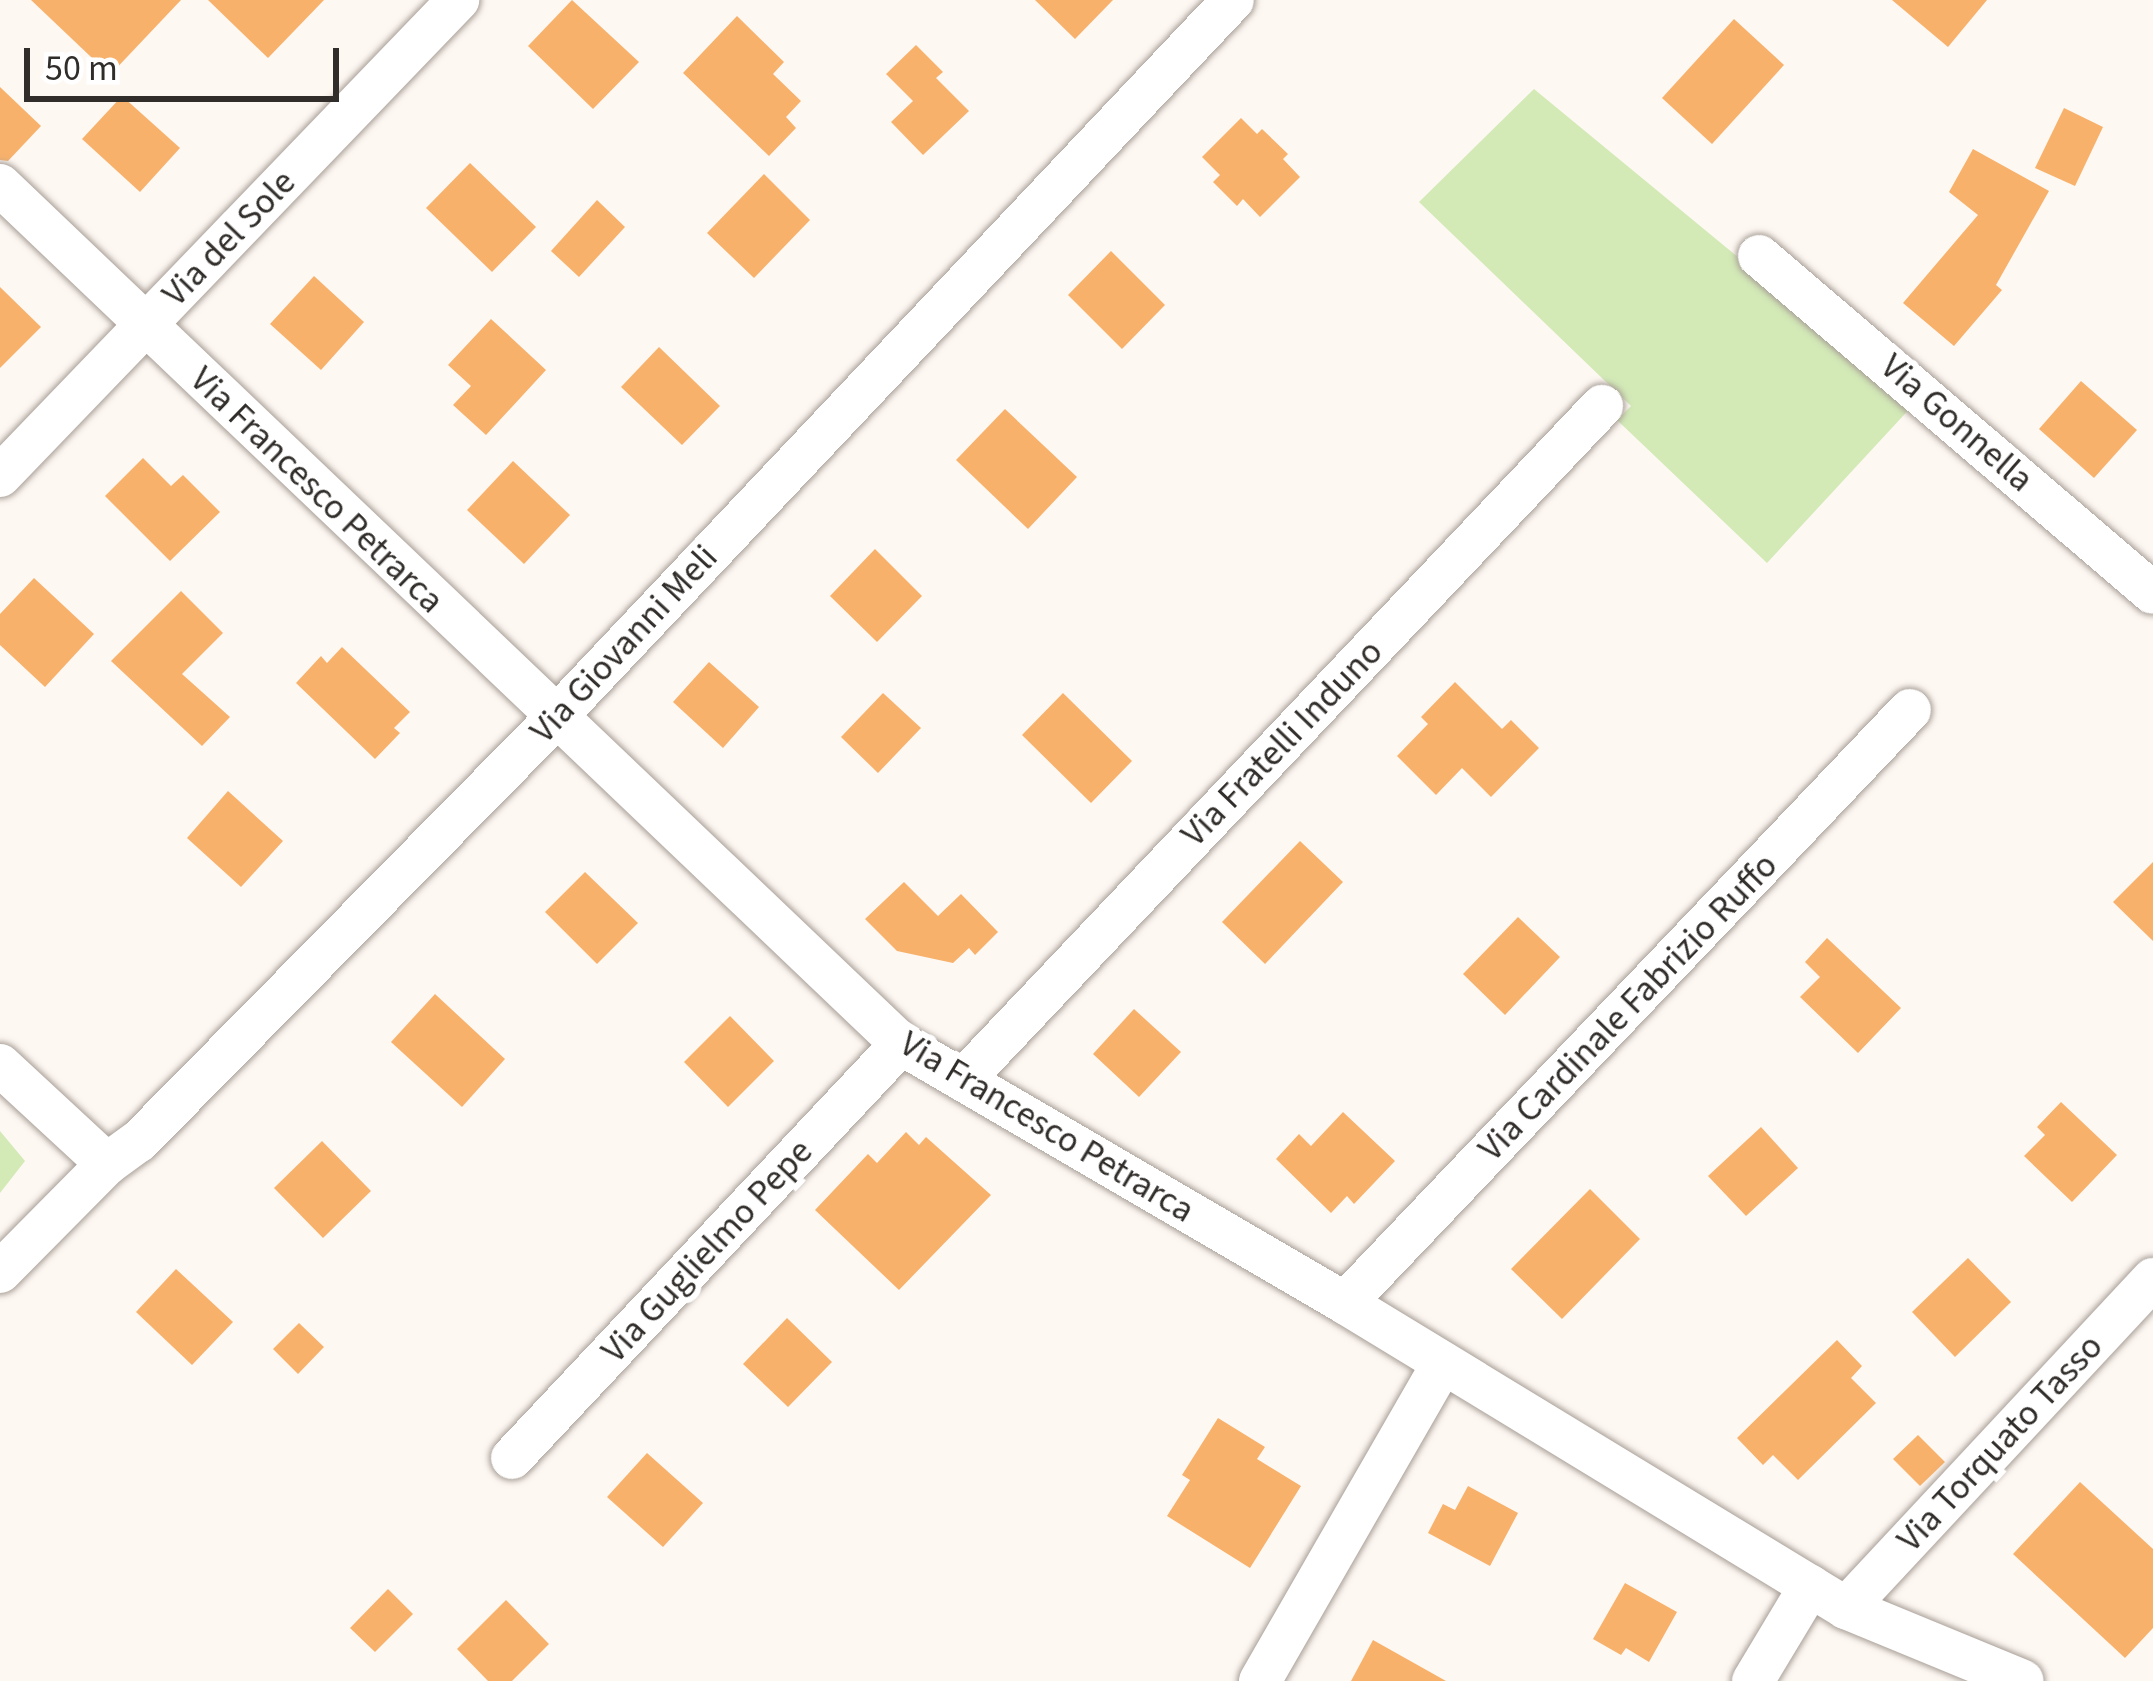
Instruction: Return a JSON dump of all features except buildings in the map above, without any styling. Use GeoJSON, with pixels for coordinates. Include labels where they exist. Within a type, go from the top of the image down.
{"type":"FeatureCollection","features":[{"type":"Feature","properties":{"kind":"street","name":"Via del Sole"},"geometry":{"type":"LineString","coordinates":[[0,476],[458,0]]}},
{"type":"Feature","properties":{"kind":"street","name":"Via Giovanni Meli"},"geometry":{"type":"LineString","coordinates":[[0,1272],[107,1164],[139,1141],[555,718],[1233,0]]}},
{"type":"Feature","properties":{"kind":"street","name":"Via Francesco Petrarca"},"geometry":{"type":"LineString","coordinates":[[0,185],[901,1044],[1345,1303],[1828,1597],[2023,1681]]}},
{"type":"Feature","properties":{"kind":"street","name":"Via Gonnella"},"geometry":{"type":"LineString","coordinates":[[1759,256],[2153,593]]}},
{"type":"Feature","properties":{"kind":"street","name":"Via Fratelli Induno"},"geometry":{"type":"LineString","coordinates":[[963,1080],[1602,406]]}},
{"type":"Feature","properties":{"kind":"street","name":"Via Cardinale Fabrizio Ruffo"},"geometry":{"type":"LineString","coordinates":[[1345,1303],[1910,710]]}},
{"type":"Feature","properties":{"kind":"street","name":"Via Guglielmo Pepe"},"geometry":{"type":"LineString","coordinates":[[512,1457],[901,1044]]}},
{"type":"Feature","properties":{"kind":"street"},"geometry":{"type":"LineString","coordinates":[[0,1065],[107,1164]]}},
{"type":"Feature","properties":{"kind":"street","name":"Via Torquato Tasso"},"geometry":{"type":"LineString","coordinates":[[1753,1681],[1828,1597],[2153,1279]]}},
{"type":"Feature","properties":{"kind":"street"},"geometry":{"type":"LineString","coordinates":[[1260,1681],[1443,1363]]}},
{"type":"Feature","properties":{"kind":"green space"},"geometry":{"type":"Polygon","coordinates":[[[1534,89],[1915,403],[1767,563],[1617,420],[1631,406],[1419,202],[1534,89]]]}},
{"type":"Feature","properties":{"kind":"green space"},"geometry":{"type":"Polygon","coordinates":[[[0,1131],[25,1161],[0,1193],[0,1131]]]}}]}
